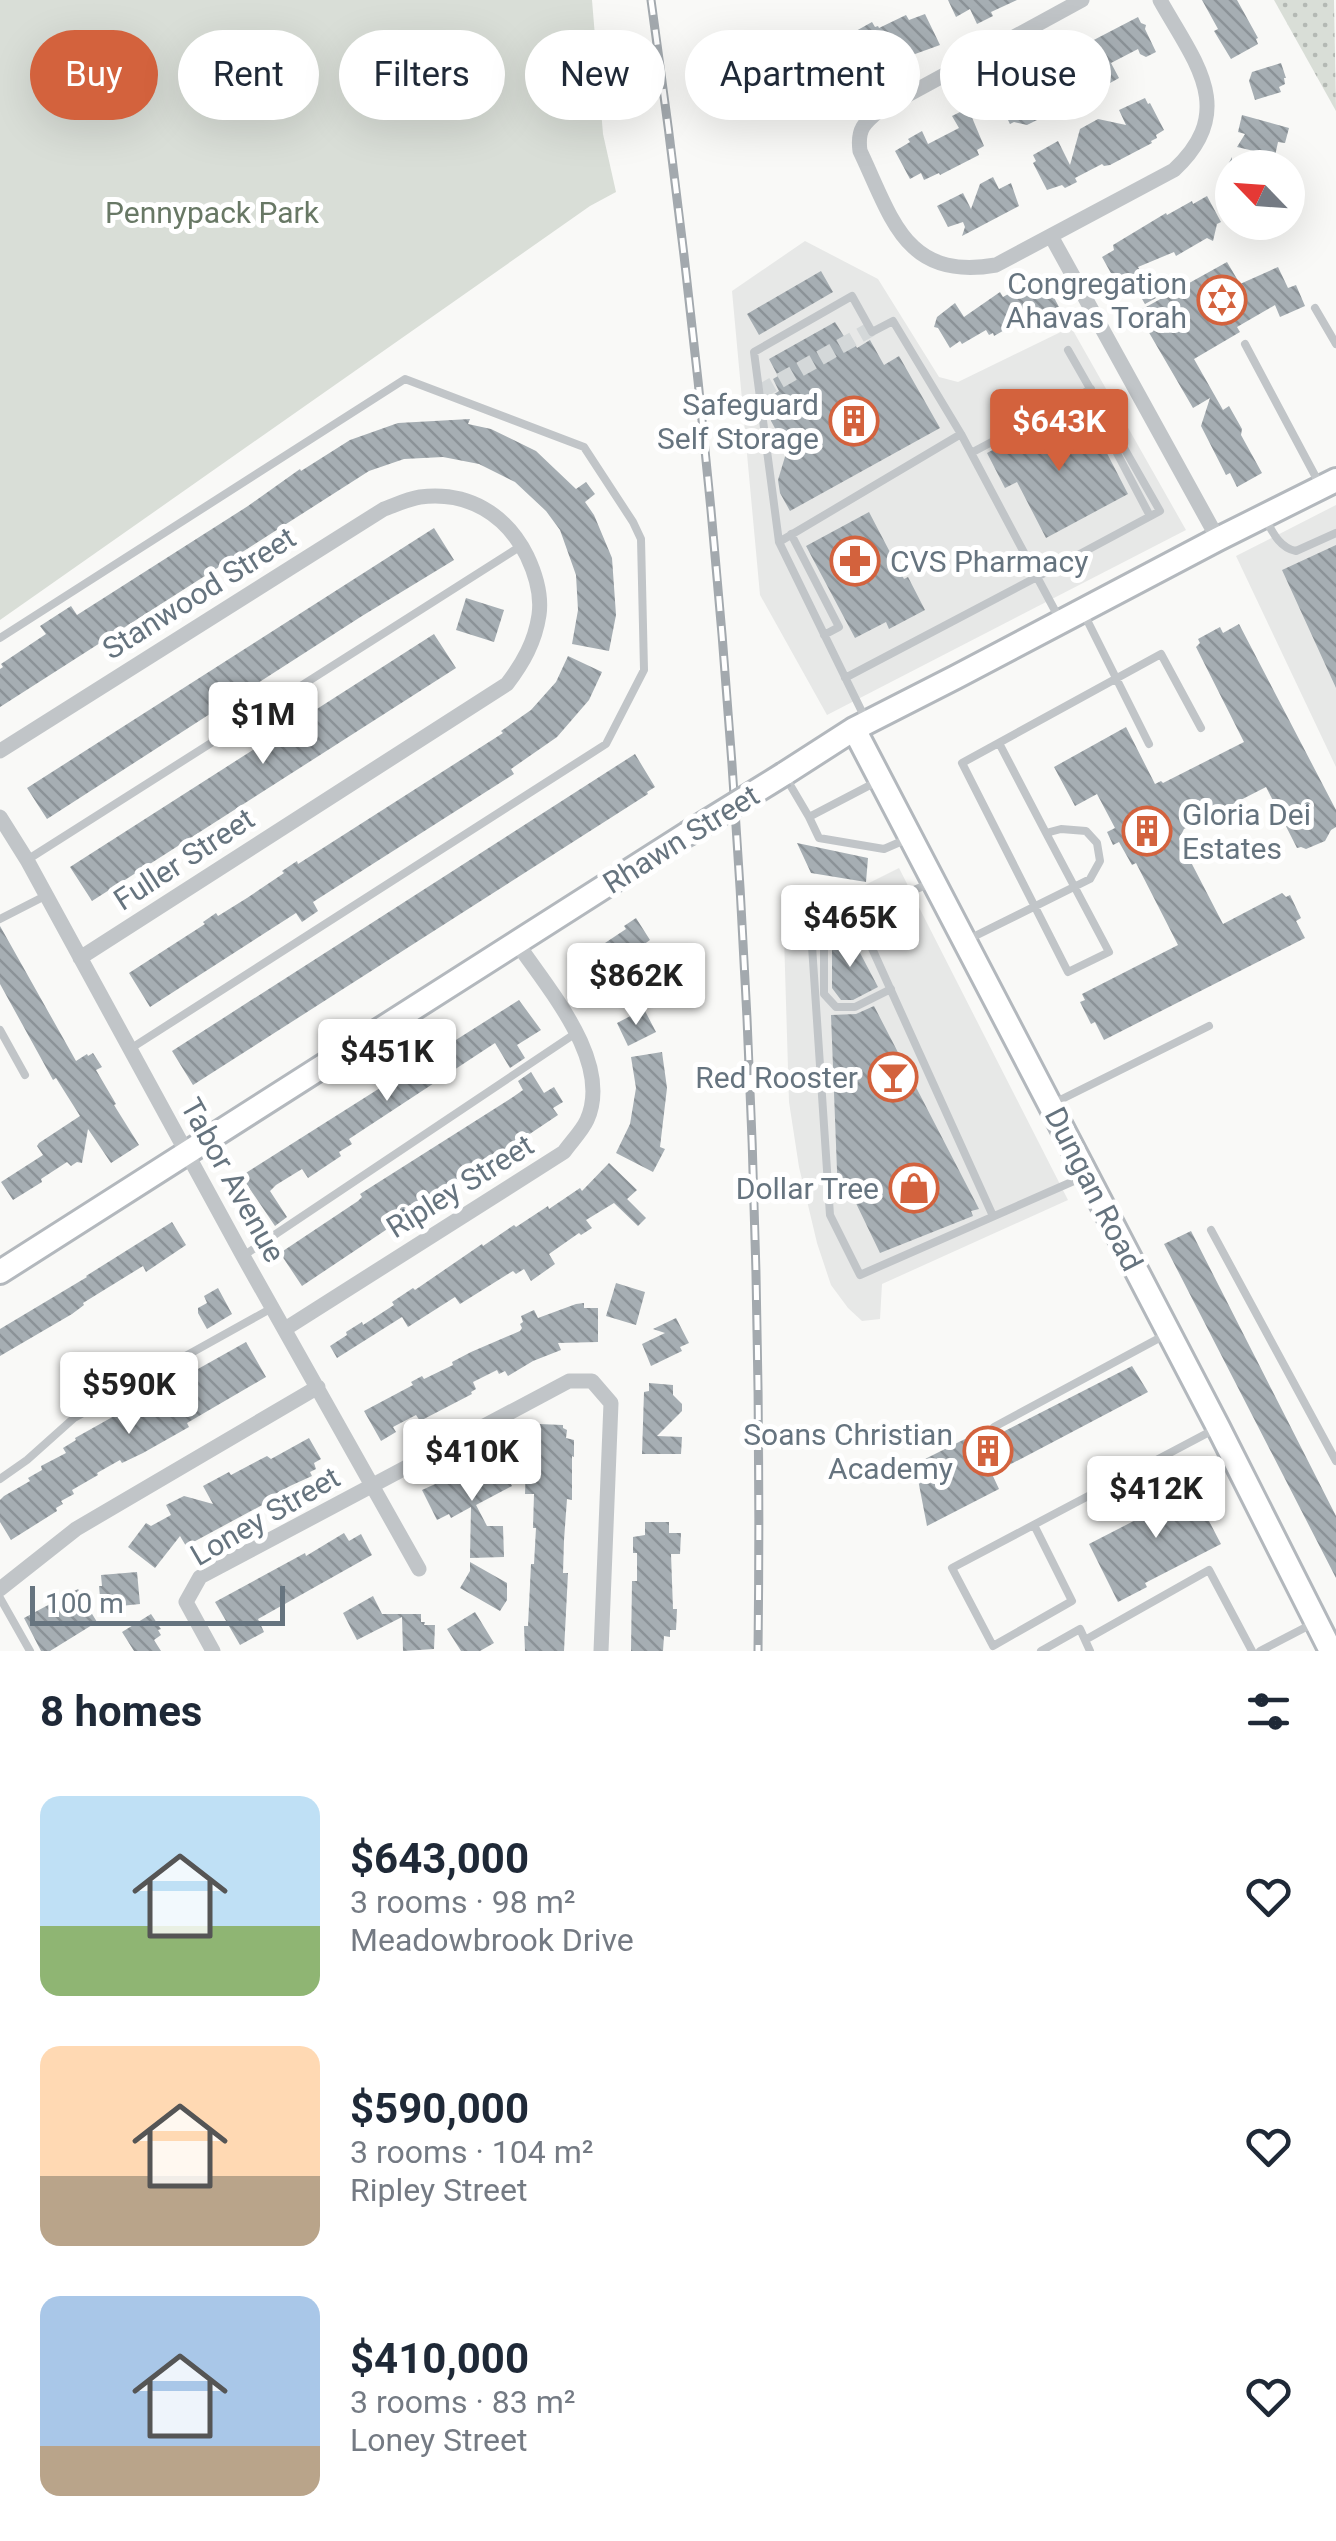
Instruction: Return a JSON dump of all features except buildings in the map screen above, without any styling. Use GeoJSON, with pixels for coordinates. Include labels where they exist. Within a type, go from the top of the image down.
{"type":"FeatureCollection","features":[{"type":"Feature","properties":{"kind":"main road","name":"Rhawn Street"},"geometry":{"type":"LineString","coordinates":[[0,1272],[861,726],[1328,484]]}},
{"type":"Feature","properties":{"kind":"main road","name":"Dungan Road"},"geometry":{"type":"LineString","coordinates":[[861,726],[880,780],[1327,1634]]}},
{"type":"Feature","properties":{"kind":"street"},"geometry":{"type":"LineString","coordinates":[[1082,0],[880,110],[865,122],[858,137],[860,150],[901,236],[926,258],[948,267],[972,270],[996,265],[1174,170],[1190,156],[1206,124],[1208,104],[1203,78],[1160,0]]}},
{"type":"Feature","properties":{"kind":"street"},"geometry":{"type":"LineString","coordinates":[[1051,236],[1218,538]]}},
{"type":"Feature","properties":{"kind":"street","name":"Stanwood Street"},"geometry":{"type":"LineString","coordinates":[[0,751],[384,509],[419,497],[435,498]]}},
{"type":"Feature","properties":{"kind":"street","name":"Fuller Street"},"geometry":{"type":"LineString","coordinates":[[80,958],[507,684],[532,644],[540,612],[537,577],[507,525],[483,507],[454,498],[435,498]]}},
{"type":"Feature","properties":{"kind":"street","name":"Tabor Avenue"},"geometry":{"type":"LineString","coordinates":[[0,817],[419,1569]]}},
{"type":"Feature","properties":{"kind":"street","name":"Ripley Street"},"geometry":{"type":"LineString","coordinates":[[285,1329],[564,1152],[587,1120],[594,1085],[586,1051],[517,944]]}},
{"type":"Feature","properties":{"kind":"street","name":"Loney Street"},"geometry":{"type":"LineString","coordinates":[[213,1651],[186,1602],[200,1578],[569,1382],[592,1382],[611,1402],[602,1651]]}},
{"type":"Feature","properties":{"kind":"street"},"geometry":{"type":"LineString","coordinates":[[0,1589],[76,1529],[318,1387]]}},
{"type":"Feature","properties":{"kind":"lane"},"geometry":{"type":"LineString","coordinates":[[861,726],[846,678],[779,542],[754,352],[852,296],[872,332],[893,321],[961,434],[1060,620]]}},
{"type":"Feature","properties":{"kind":"lane"},"geometry":{"type":"LineString","coordinates":[[1315,308],[1336,344]]}},
{"type":"Feature","properties":{"kind":"lane"},"geometry":{"type":"LineString","coordinates":[[1245,344],[1328,484]]}},
{"type":"Feature","properties":{"kind":"lane"},"geometry":{"type":"LineString","coordinates":[[846,678],[1160,511],[1068,350]]}},
{"type":"Feature","properties":{"kind":"lane"},"geometry":{"type":"LineString","coordinates":[[0,638],[405,379],[584,447],[641,539],[644,670],[606,744],[130,1049]]}},
{"type":"Feature","properties":{"kind":"lane"},"geometry":{"type":"LineString","coordinates":[[971,453],[1090,389]]}},
{"type":"Feature","properties":{"kind":"lane"},"geometry":{"type":"LineString","coordinates":[[1115,432],[1108,436],[1150,516]]}},
{"type":"Feature","properties":{"kind":"lane"},"geometry":{"type":"LineString","coordinates":[[779,542],[961,434]]}},
{"type":"Feature","properties":{"kind":"lane"},"geometry":{"type":"LineString","coordinates":[[1264,516],[1276,539],[1290,550],[1296,551],[1336,533]]}},
{"type":"Feature","properties":{"kind":"lane"},"geometry":{"type":"LineString","coordinates":[[792,534],[839,627],[824,635]]}},
{"type":"Feature","properties":{"kind":"lane"},"geometry":{"type":"LineString","coordinates":[[27,860],[521,546]]}},
{"type":"Feature","properties":{"kind":"lane"},"geometry":{"type":"LineString","coordinates":[[1082,610],[1149,744]]}},
{"type":"Feature","properties":{"kind":"lane"},"geometry":{"type":"LineString","coordinates":[[999,743],[1109,952],[1068,972],[962,763],[1161,654],[1200,728]]}},
{"type":"Feature","properties":{"kind":"lane"},"geometry":{"type":"LineString","coordinates":[[784,774],[819,838],[884,850],[911,838]]}},
{"type":"Feature","properties":{"kind":"lane"},"geometry":{"type":"LineString","coordinates":[[809,818],[880,780]]}},
{"type":"Feature","properties":{"kind":"lane"},"geometry":{"type":"LineString","coordinates":[[965,941],[1090,879],[1100,860],[1096,843],[1086,831],[1060,828],[1046,834]]}},
{"type":"Feature","properties":{"kind":"lane"},"geometry":{"type":"LineString","coordinates":[[891,990],[855,1007],[836,1007],[824,994],[824,932],[934,882]]}},
{"type":"Feature","properties":{"kind":"lane"},"geometry":{"type":"LineString","coordinates":[[0,919],[45,896]]}},
{"type":"Feature","properties":{"kind":"lane"},"geometry":{"type":"LineString","coordinates":[[858,917],[993,1216]]}},
{"type":"Feature","properties":{"kind":"lane"},"geometry":{"type":"LineString","coordinates":[[858,917],[811,932],[830,1215],[860,1274],[1087,1176]]}},
{"type":"Feature","properties":{"kind":"lane"},"geometry":{"type":"LineString","coordinates":[[1050,1104],[1209,1026]]}},
{"type":"Feature","properties":{"kind":"lane"},"geometry":{"type":"LineString","coordinates":[[0,1030],[26,1075]]}},
{"type":"Feature","properties":{"kind":"lane"},"geometry":{"type":"LineString","coordinates":[[243,1256],[576,1032]]}},
{"type":"Feature","properties":{"kind":"lane"},"geometry":{"type":"LineString","coordinates":[[1211,1230],[1336,1462]]}},
{"type":"Feature","properties":{"kind":"lane"},"geometry":{"type":"LineString","coordinates":[[0,1479],[74,1418],[272,1308]]}},
{"type":"Feature","properties":{"kind":"lane"},"geometry":{"type":"LineString","coordinates":[[994,1427],[1168,1332]]}},
{"type":"Feature","properties":{"kind":"lane"},"geometry":{"type":"LineString","coordinates":[[1034,1524],[1072,1601],[993,1646],[952,1568],[1034,1524],[1218,1427]]}},
{"type":"Feature","properties":{"kind":"lane"},"geometry":{"type":"LineString","coordinates":[[1085,1640],[1209,1570],[1252,1651]]}},
{"type":"Feature","properties":{"kind":"lane"},"geometry":{"type":"LineString","coordinates":[[0,1598],[30,1651]]}},
{"type":"Feature","properties":{"kind":"lane"},"geometry":{"type":"LineString","coordinates":[[1041,1651],[1080,1629],[1090,1651]]}},
{"type":"Feature","properties":{"kind":"lane"},"geometry":{"type":"LineString","coordinates":[[1260,1651],[1327,1634]]}},
{"type":"Feature","properties":{"kind":"shaded area"},"geometry":{"type":"Polygon","coordinates":[[[805,241],[878,279],[939,377],[958,382],[1071,327],[1186,530],[827,715],[760,595],[732,291],[805,241]]]}},
{"type":"Feature","properties":{"kind":"shaded area"},"geometry":{"type":"Polygon","coordinates":[[[1336,505],[1336,767],[1236,556],[1336,505]]]}},
{"type":"Feature","properties":{"kind":"shaded area"},"geometry":{"type":"Polygon","coordinates":[[[899,868],[1068,1200],[882,1284],[880,1319],[862,1321],[831,1285],[799,1167],[789,1102],[783,903],[813,892],[819,908],[899,868]]]}},
{"type":"Feature","properties":{"kind":"green space","name":"Pennypack Park"},"geometry":{"type":"Polygon","coordinates":[[[0,0],[592,0],[594,30],[525,30],[525,120],[602,120],[616,192],[590,206],[0,620],[0,0]]]}},
{"type":"Feature","properties":{"kind":"green space"},"geometry":{"type":"Polygon","coordinates":[[[1274,0],[1334,0],[1336,111],[1274,0]]]}},
{"type":"Feature","properties":{"kind":"tunnel"},"geometry":{"type":"LineString","coordinates":[[760,392],[871,329]]}},
{"type":"Feature","properties":{"kind":"railway"},"geometry":{"type":"LineString","coordinates":[[651,0],[701,411],[736,824],[755,1237],[758,1651]]}},
{"type":"Feature","properties":{"kind":"place","name":"Congregation Ahavas Torah"},"geometry":{"type":"Point","coordinates":[1222,300]}},
{"type":"Feature","properties":{"kind":"place","name":"Safeguard Self Storage"},"geometry":{"type":"Point","coordinates":[854,421]}},
{"type":"Feature","properties":{"kind":"place","name":"CVS Pharmacy"},"geometry":{"type":"Point","coordinates":[855,561]}},
{"type":"Feature","properties":{"kind":"place","name":"Gloria Dei Estates"},"geometry":{"type":"Point","coordinates":[1147,831]}},
{"type":"Feature","properties":{"kind":"place","name":"Red Rooster"},"geometry":{"type":"Point","coordinates":[893,1077]}},
{"type":"Feature","properties":{"kind":"place","name":"Dollar Tree"},"geometry":{"type":"Point","coordinates":[914,1188]}},
{"type":"Feature","properties":{"kind":"place","name":"Soans Christian Academy"},"geometry":{"type":"Point","coordinates":[988,1451]}}]}
